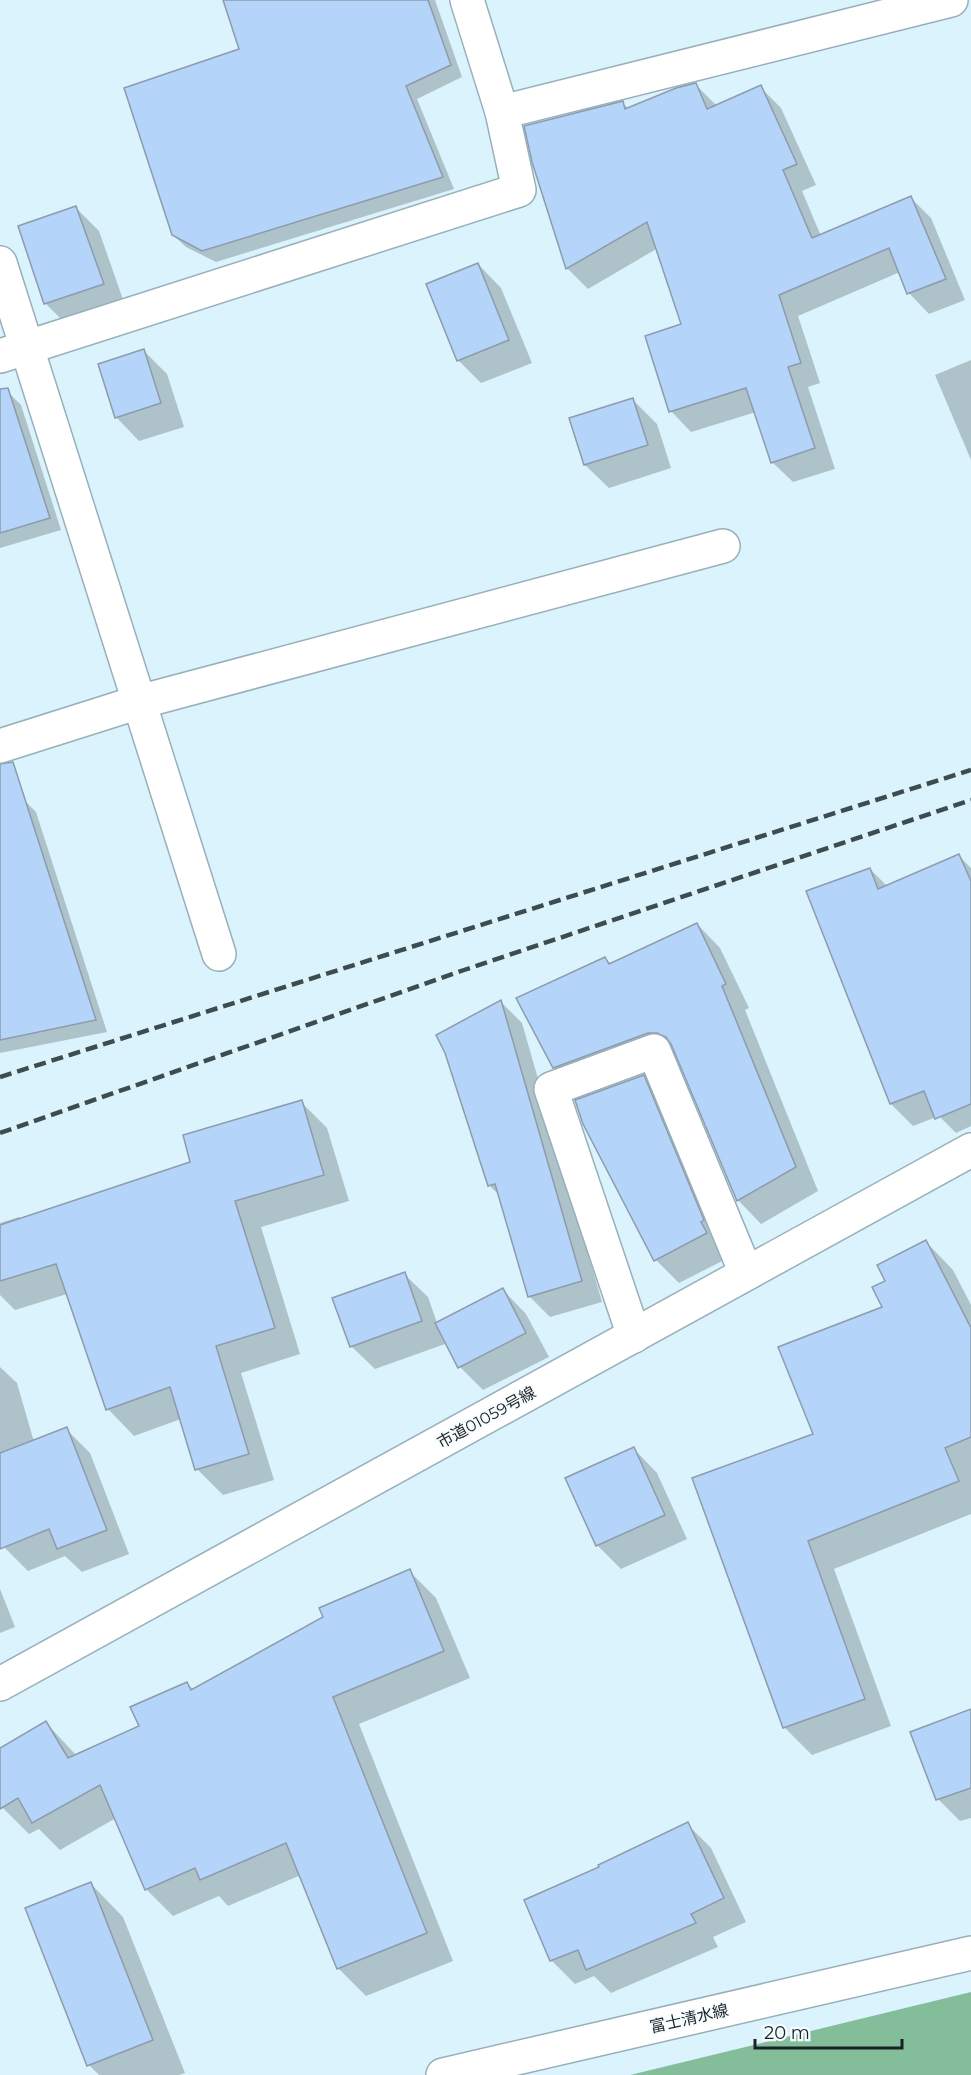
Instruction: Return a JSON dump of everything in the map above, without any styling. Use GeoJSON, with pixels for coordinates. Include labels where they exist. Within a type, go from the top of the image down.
{"type":"FeatureCollection","features":[{"type":"Feature","properties":{"kind":"street"},"geometry":{"type":"LineString","coordinates":[[13,352],[519,190],[502,112],[467,0]]}},
{"type":"Feature","properties":{"kind":"street"},"geometry":{"type":"LineString","coordinates":[[502,112],[951,0]]}},
{"type":"Feature","properties":{"kind":"street"},"geometry":{"type":"LineString","coordinates":[[0,263],[13,352],[139,702],[219,954]]}},
{"type":"Feature","properties":{"kind":"street"},"geometry":{"type":"LineString","coordinates":[[0,746],[139,702],[723,546]]}},
{"type":"Feature","properties":{"kind":"street"},"geometry":{"type":"LineString","coordinates":[[634,1335],[551,1089],[654,1051],[746,1273]]}},
{"type":"Feature","properties":{"kind":"street","name":"市道01059号線"},"geometry":{"type":"LineString","coordinates":[[0,1684],[971,1150]]}},
{"type":"Feature","properties":{"kind":"street","name":"富士清水線"},"geometry":{"type":"LineString","coordinates":[[443,2075],[971,1953]]}},
{"type":"Feature","properties":{"kind":"green space"},"geometry":{"type":"Polygon","coordinates":[[[971,1992],[971,2075],[630,2075],[971,1992]]]}},
{"type":"Feature","properties":{"kind":"building"},"geometry":{"type":"Polygon","coordinates":[[[223,0],[428,0],[451,65],[406,86],[443,177],[202,251],[172,235],[124,88],[239,49],[223,0]]]}},
{"type":"Feature","properties":{"kind":"building"},"geometry":{"type":"Polygon","coordinates":[[[696,83],[707,109],[761,85],[797,164],[783,170],[812,238],[911,196],[946,279],[907,294],[889,248],[779,295],[801,363],[788,367],[815,448],[771,463],[746,388],[669,412],[645,336],[681,324],[647,222],[566,269],[532,162],[524,126],[623,101],[625,109],[676,88],[696,83]]]}},
{"type":"Feature","properties":{"kind":"building"},"geometry":{"type":"Polygon","coordinates":[[[76,206],[104,284],[44,304],[18,226],[76,206]]]}},
{"type":"Feature","properties":{"kind":"building"},"geometry":{"type":"Polygon","coordinates":[[[478,263],[509,340],[457,361],[426,284],[478,263]]]}},
{"type":"Feature","properties":{"kind":"building"},"geometry":{"type":"Polygon","coordinates":[[[144,349],[161,403],[115,418],[98,364],[144,349]]]}},
{"type":"Feature","properties":{"kind":"building"},"geometry":{"type":"Polygon","coordinates":[[[8,388],[50,518],[0,533],[0,389],[8,388]]]}},
{"type":"Feature","properties":{"kind":"building"},"geometry":{"type":"Polygon","coordinates":[[[633,398],[648,445],[584,465],[569,418],[633,398]]]}},
{"type":"Feature","properties":{"kind":"building"},"geometry":{"type":"Polygon","coordinates":[[[13,762],[96,1020],[0,1040],[0,764],[13,762]]]}},
{"type":"Feature","properties":{"kind":"building"},"geometry":{"type":"Polygon","coordinates":[[[959,854],[971,881],[971,1104],[935,1119],[924,1091],[890,1104],[806,891],[870,868],[878,889],[959,854]]]}},
{"type":"Feature","properties":{"kind":"building"},"geometry":{"type":"Polygon","coordinates":[[[697,923],[726,984],[722,986],[796,1167],[737,1201],[671,1044],[666,1037],[657,1033],[648,1033],[553,1068],[516,998],[605,957],[609,964],[697,923]]]}},
{"type":"Feature","properties":{"kind":"building"},"geometry":{"type":"Polygon","coordinates":[[[501,1000],[582,1281],[528,1297],[495,1184],[488,1186],[445,1053],[436,1035],[501,1000]]]}},
{"type":"Feature","properties":{"kind":"building"},"geometry":{"type":"Polygon","coordinates":[[[644,1075],[704,1220],[701,1222],[707,1233],[654,1261],[583,1124],[575,1100],[644,1075]]]}},
{"type":"Feature","properties":{"kind":"building"},"geometry":{"type":"Polygon","coordinates":[[[302,1100],[324,1175],[235,1201],[275,1328],[216,1346],[249,1454],[195,1470],[170,1387],[106,1410],[56,1264],[0,1281],[0,1225],[190,1162],[183,1135],[302,1100]]]}},
{"type":"Feature","properties":{"kind":"building"},"geometry":{"type":"Polygon","coordinates":[[[926,1240],[971,1328],[971,1437],[945,1448],[959,1481],[808,1541],[865,1699],[783,1728],[692,1478],[813,1434],[778,1347],[882,1307],[872,1287],[885,1281],[877,1265],[926,1240]]]}},
{"type":"Feature","properties":{"kind":"building"},"geometry":{"type":"Polygon","coordinates":[[[405,1272],[422,1321],[350,1347],[332,1298],[405,1272]]]}},
{"type":"Feature","properties":{"kind":"building"},"geometry":{"type":"Polygon","coordinates":[[[503,1288],[526,1333],[458,1368],[435,1323],[503,1288]]]}},
{"type":"Feature","properties":{"kind":"building"},"geometry":{"type":"Polygon","coordinates":[[[67,1427],[107,1530],[57,1549],[49,1529],[0,1549],[0,1453],[67,1427]]]}},
{"type":"Feature","properties":{"kind":"building"},"geometry":{"type":"Polygon","coordinates":[[[634,1447],[665,1515],[596,1546],[565,1478],[634,1447]]]}},
{"type":"Feature","properties":{"kind":"building"},"geometry":{"type":"Polygon","coordinates":[[[410,1569],[444,1651],[333,1697],[427,1933],[337,1969],[286,1843],[200,1880],[195,1868],[145,1890],[100,1785],[32,1823],[18,1798],[0,1809],[0,1748],[46,1721],[68,1758],[139,1726],[130,1707],[187,1682],[191,1690],[323,1617],[319,1608],[410,1569]]]}},
{"type":"Feature","properties":{"kind":"building"},"geometry":{"type":"Polygon","coordinates":[[[971,1709],[971,1788],[936,1800],[910,1732],[971,1709]]]}},
{"type":"Feature","properties":{"kind":"building"},"geometry":{"type":"Polygon","coordinates":[[[688,1822],[724,1898],[691,1914],[696,1923],[586,1970],[578,1950],[550,1961],[524,1900],[599,1867],[598,1865],[688,1822]]]}},
{"type":"Feature","properties":{"kind":"building"},"geometry":{"type":"Polygon","coordinates":[[[91,1882],[153,2040],[87,2066],[25,1908],[91,1882]]]}},
{"type":"Feature","properties":{"kind":"railway"},"geometry":{"type":"LineString","coordinates":[[0,1077],[971,770]]}},
{"type":"Feature","properties":{"kind":"railway"},"geometry":{"type":"LineString","coordinates":[[0,1133],[464,970],[971,800]]}}]}
